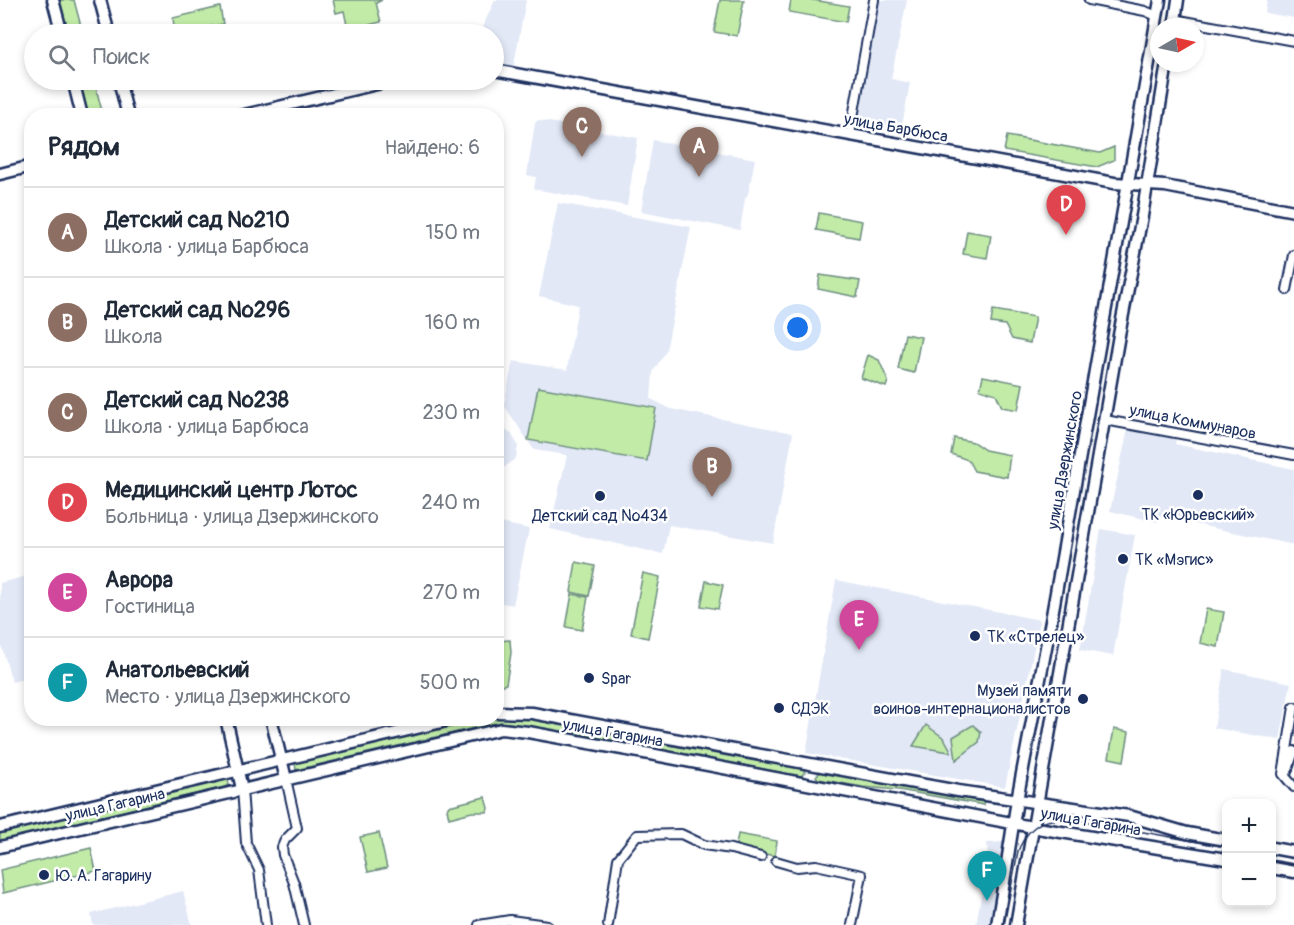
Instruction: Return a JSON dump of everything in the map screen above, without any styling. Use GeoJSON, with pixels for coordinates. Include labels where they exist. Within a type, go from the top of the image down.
{"type":"FeatureCollection","features":[{"type":"Feature","properties":{"kind":"main road"},"geometry":{"type":"LineString","coordinates":[[53,0],[59,24]]}},
{"type":"Feature","properties":{"kind":"main road"},"geometry":{"type":"LineString","coordinates":[[100,0],[106,24]]}},
{"type":"Feature","properties":{"kind":"main road","name":"улица Дзержинского"},"geometry":{"type":"LineString","coordinates":[[997,925],[1017,800],[1088,415],[1160,0]]}},
{"type":"Feature","properties":{"kind":"main road"},"geometry":{"type":"LineString","coordinates":[[1175,18],[1178,0]]}},
{"type":"Feature","properties":{"kind":"main road"},"geometry":{"type":"LineString","coordinates":[[1157,16],[1162,18]]}},
{"type":"Feature","properties":{"kind":"main road","name":"улица Барбюса"},"geometry":{"type":"LineString","coordinates":[[504,72],[1128,185],[1165,186],[1294,211]]}},
{"type":"Feature","properties":{"kind":"main road","name":"улица Дзержинского"},"geometry":{"type":"LineString","coordinates":[[1016,925],[1166,72]]}},
{"type":"Feature","properties":{"kind":"main road"},"geometry":{"type":"LineString","coordinates":[[76,90],[80,108]]}},
{"type":"Feature","properties":{"kind":"main road"},"geometry":{"type":"LineString","coordinates":[[122,90],[126,108]]}},
{"type":"Feature","properties":{"kind":"main road"},"geometry":{"type":"LineString","coordinates":[[274,108],[351,90]]}},
{"type":"Feature","properties":{"kind":"main road"},"geometry":{"type":"LineString","coordinates":[[0,174],[24,168]]}},
{"type":"Feature","properties":{"kind":"main road","name":"улица Коммунаров"},"geometry":{"type":"LineString","coordinates":[[1088,415],[1105,420]]}},
{"type":"Feature","properties":{"kind":"main road"},"geometry":{"type":"LineString","coordinates":[[1070,514],[1087,517]]}},
{"type":"Feature","properties":{"kind":"main road","name":"улица Гагарина"},"geometry":{"type":"LineString","coordinates":[[504,712],[532,713],[958,791],[1129,816],[1176,830],[1222,839]]}},
{"type":"Feature","properties":{"kind":"main road"},"geometry":{"type":"LineString","coordinates":[[228,726],[242,789]]}},
{"type":"Feature","properties":{"kind":"main road"},"geometry":{"type":"LineString","coordinates":[[273,726],[286,778]]}},
{"type":"Feature","properties":{"kind":"main road","name":"улица Гагарина"},"geometry":{"type":"LineString","coordinates":[[0,827],[425,726]]}},
{"type":"Feature","properties":{"kind":"main road","name":"улица Гагарина"},"geometry":{"type":"LineString","coordinates":[[0,847],[501,729],[650,754],[1032,826],[1222,858]]}},
{"type":"Feature","properties":{"kind":"main road"},"geometry":{"type":"LineString","coordinates":[[650,754],[653,735]]}},
{"type":"Feature","properties":{"kind":"main road"},"geometry":{"type":"LineString","coordinates":[[808,783],[812,764]]}},
{"type":"Feature","properties":{"kind":"main road"},"geometry":{"type":"LineString","coordinates":[[1276,849],[1294,852]]}},
{"type":"Feature","properties":{"kind":"main road"},"geometry":{"type":"LineString","coordinates":[[1276,869],[1294,872]]}},
{"type":"Feature","properties":{"kind":"street"},"geometry":{"type":"LineString","coordinates":[[850,134],[874,0]]}},
{"type":"Feature","properties":{"kind":"street"},"geometry":{"type":"LineString","coordinates":[[1089,0],[1144,11],[1157,16]]}},
{"type":"Feature","properties":{"kind":"street"},"geometry":{"type":"LineString","coordinates":[[1204,28],[1294,41]]}},
{"type":"Feature","properties":{"kind":"street"},"geometry":{"type":"LineString","coordinates":[[1287,290],[1294,255]]}},
{"type":"Feature","properties":{"kind":"street","name":"улица Коммунаров"},"geometry":{"type":"LineString","coordinates":[[1105,420],[1294,454]]}},
{"type":"Feature","properties":{"kind":"street"},"geometry":{"type":"LineString","coordinates":[[1294,707],[1282,774],[1294,787]]}},
{"type":"Feature","properties":{"kind":"street"},"geometry":{"type":"LineString","coordinates":[[1285,777],[1294,751]]}},
{"type":"Feature","properties":{"kind":"street"},"geometry":{"type":"LineString","coordinates":[[286,778],[297,828],[285,840],[282,847],[304,925]]}},
{"type":"Feature","properties":{"kind":"street"},"geometry":{"type":"LineString","coordinates":[[242,789],[246,843],[259,870],[266,925]]}},
{"type":"Feature","properties":{"kind":"street"},"geometry":{"type":"LineString","coordinates":[[608,925],[618,859],[637,835],[681,834],[704,844],[761,857]]}},
{"type":"Feature","properties":{"kind":"street"},"geometry":{"type":"LineString","coordinates":[[776,861],[797,867],[816,865],[862,875],[852,925]]}},
{"type":"Feature","properties":{"kind":"street"},"geometry":{"type":"LineString","coordinates":[[479,925],[510,920],[547,925]]}},
{"type":"Feature","properties":{"kind":"shaded area"},"geometry":{"type":"Polygon","coordinates":[[[495,0],[526,0],[513,70],[504,68],[504,24],[484,24],[495,0]]]}},
{"type":"Feature","properties":{"kind":"shaded area"},"geometry":{"type":"Polygon","coordinates":[[[878,0],[907,0],[891,79],[910,83],[901,131],[854,122],[878,0]]]}},
{"type":"Feature","properties":{"kind":"shaded area"},"geometry":{"type":"Polygon","coordinates":[[[1267,0],[1294,0],[1294,18],[1265,13],[1267,0]]]}},
{"type":"Feature","properties":{"kind":"shaded area"},"geometry":{"type":"Polygon","coordinates":[[[538,120],[638,138],[627,206],[534,189],[536,177],[527,175],[535,123],[538,120]]]}},
{"type":"Feature","properties":{"kind":"shaded area"},"geometry":{"type":"Polygon","coordinates":[[[653,140],[755,159],[740,230],[641,211],[653,140]]]}},
{"type":"Feature","properties":{"kind":"shaded area"},"geometry":{"type":"Polygon","coordinates":[[[558,203],[691,227],[666,351],[653,372],[651,399],[671,409],[793,433],[773,543],[669,525],[663,554],[550,529],[567,455],[534,450],[504,405],[513,361],[567,370],[578,305],[539,296],[558,203]]]}},
{"type":"Feature","properties":{"kind":"shaded area"},"geometry":{"type":"Polygon","coordinates":[[[1128,429],[1176,439],[1175,444],[1294,469],[1294,545],[1161,517],[1157,522],[1110,511],[1128,429]]]}},
{"type":"Feature","properties":{"kind":"shaded area"},"geometry":{"type":"Polygon","coordinates":[[[504,430],[511,433],[518,445],[516,458],[505,467],[504,430]]]}},
{"type":"Feature","properties":{"kind":"shaded area"},"geometry":{"type":"Polygon","coordinates":[[[504,524],[529,529],[513,605],[504,603],[504,524]]]}},
{"type":"Feature","properties":{"kind":"shaded area"},"geometry":{"type":"Polygon","coordinates":[[[1101,529],[1135,535],[1113,656],[1080,650],[1101,529]]]}},
{"type":"Feature","properties":{"kind":"shaded area"},"geometry":{"type":"Polygon","coordinates":[[[24,577],[24,679],[12,682],[0,641],[0,583],[24,577]]]}},
{"type":"Feature","properties":{"kind":"shaded area"},"geometry":{"type":"Polygon","coordinates":[[[836,580],[1040,620],[1005,787],[806,753],[836,580]]]}},
{"type":"Feature","properties":{"kind":"shaded area"},"geometry":{"type":"Polygon","coordinates":[[[1224,669],[1291,683],[1280,740],[1214,728],[1224,669]]]}},
{"type":"Feature","properties":{"kind":"shaded area"},"geometry":{"type":"Polygon","coordinates":[[[1003,842],[1004,851],[992,925],[976,925],[988,856],[987,843],[1003,842]]]}},
{"type":"Feature","properties":{"kind":"shaded area"},"geometry":{"type":"Polygon","coordinates":[[[183,891],[192,925],[93,925],[91,914],[183,891]]]}},
{"type":"Feature","properties":{"kind":"green space"},"geometry":{"type":"Polygon","coordinates":[[[59,0],[74,0],[80,24],[65,24],[59,0]]]}},
{"type":"Feature","properties":{"kind":"green space"},"geometry":{"type":"Polygon","coordinates":[[[333,0],[382,0],[376,3],[381,22],[347,24],[344,11],[336,13],[333,0]]]}},
{"type":"Feature","properties":{"kind":"green space"},"geometry":{"type":"Polygon","coordinates":[[[720,0],[744,0],[737,36],[714,32],[720,0]]]}},
{"type":"Feature","properties":{"kind":"green space"},"geometry":{"type":"Polygon","coordinates":[[[791,0],[813,0],[849,6],[846,22],[789,12],[791,0]]]}},
{"type":"Feature","properties":{"kind":"green space"},"geometry":{"type":"Polygon","coordinates":[[[220,7],[223,24],[174,24],[173,18],[220,7]]]}},
{"type":"Feature","properties":{"kind":"green space"},"geometry":{"type":"Polygon","coordinates":[[[80,90],[97,90],[101,108],[84,108],[80,90]]]}},
{"type":"Feature","properties":{"kind":"green space"},"geometry":{"type":"Polygon","coordinates":[[[1007,136],[1100,153],[1114,147],[1114,160],[1097,167],[1004,151],[1007,136]]]}},
{"type":"Feature","properties":{"kind":"green space"},"geometry":{"type":"Polygon","coordinates":[[[819,213],[862,221],[859,238],[816,230],[819,213]]]}},
{"type":"Feature","properties":{"kind":"green space"},"geometry":{"type":"Polygon","coordinates":[[[967,231],[991,235],[987,258],[963,254],[967,231]]]}},
{"type":"Feature","properties":{"kind":"green space"},"geometry":{"type":"Polygon","coordinates":[[[820,275],[860,281],[857,297],[818,289],[820,275]]]}},
{"type":"Feature","properties":{"kind":"green space"},"geometry":{"type":"Polygon","coordinates":[[[993,310],[1035,317],[1030,343],[1012,339],[1005,325],[991,323],[993,310]]]}},
{"type":"Feature","properties":{"kind":"green space"},"geometry":{"type":"Polygon","coordinates":[[[905,334],[921,337],[914,373],[898,369],[905,334]]]}},
{"type":"Feature","properties":{"kind":"green space"},"geometry":{"type":"Polygon","coordinates":[[[868,355],[879,360],[888,381],[886,387],[861,378],[868,355]]]}},
{"type":"Feature","properties":{"kind":"green space"},"geometry":{"type":"Polygon","coordinates":[[[983,376],[1023,384],[1018,410],[1002,407],[996,394],[980,389],[983,376]]]}},
{"type":"Feature","properties":{"kind":"green space"},"geometry":{"type":"Polygon","coordinates":[[[538,387],[656,408],[647,461],[528,440],[538,387]]]}},
{"type":"Feature","properties":{"kind":"green space"},"geometry":{"type":"Polygon","coordinates":[[[954,438],[973,442],[985,450],[1010,455],[1007,477],[974,471],[968,460],[951,454],[954,438]]]}},
{"type":"Feature","properties":{"kind":"green space"},"geometry":{"type":"Polygon","coordinates":[[[576,562],[595,566],[589,596],[571,592],[576,562]]]}},
{"type":"Feature","properties":{"kind":"green space"},"geometry":{"type":"Polygon","coordinates":[[[643,573],[660,577],[648,638],[631,634],[643,573]]]}},
{"type":"Feature","properties":{"kind":"green space"},"geometry":{"type":"Polygon","coordinates":[[[706,581],[723,585],[718,609],[701,606],[706,581]]]}},
{"type":"Feature","properties":{"kind":"green space"},"geometry":{"type":"Polygon","coordinates":[[[572,594],[588,597],[582,630],[566,627],[572,594]]]}},
{"type":"Feature","properties":{"kind":"green space"},"geometry":{"type":"Polygon","coordinates":[[[1206,609],[1224,612],[1218,647],[1200,643],[1206,609]]]}},
{"type":"Feature","properties":{"kind":"green space"},"geometry":{"type":"Polygon","coordinates":[[[504,640],[510,640],[511,653],[506,684],[504,685],[504,640]]]}},
{"type":"Feature","properties":{"kind":"green space"},"geometry":{"type":"Polygon","coordinates":[[[504,717],[530,719],[573,727],[573,734],[504,723],[504,717]]]}},
{"type":"Feature","properties":{"kind":"green space"},"geometry":{"type":"Polygon","coordinates":[[[926,725],[944,738],[950,752],[913,746],[926,725]]]}},
{"type":"Feature","properties":{"kind":"green space"},"geometry":{"type":"Polygon","coordinates":[[[973,725],[981,732],[979,742],[956,760],[953,737],[973,725]]]}},
{"type":"Feature","properties":{"kind":"green space"},"geometry":{"type":"Polygon","coordinates":[[[453,726],[483,726],[296,770],[295,763],[453,726]]]}},
{"type":"Feature","properties":{"kind":"green space"},"geometry":{"type":"Polygon","coordinates":[[[576,727],[642,739],[645,744],[643,747],[577,735],[576,727]]]}},
{"type":"Feature","properties":{"kind":"green space"},"geometry":{"type":"Polygon","coordinates":[[[1114,729],[1129,732],[1124,761],[1109,758],[1114,729]]]}},
{"type":"Feature","properties":{"kind":"green space"},"geometry":{"type":"Polygon","coordinates":[[[662,743],[803,769],[805,772],[801,776],[661,750],[659,748],[662,743]]]}},
{"type":"Feature","properties":{"kind":"green space"},"geometry":{"type":"Polygon","coordinates":[[[820,772],[984,802],[984,805],[818,779],[816,776],[820,772]]]}},
{"type":"Feature","properties":{"kind":"green space"},"geometry":{"type":"Polygon","coordinates":[[[228,779],[229,786],[0,841],[0,833],[228,779]]]}},
{"type":"Feature","properties":{"kind":"green space"},"geometry":{"type":"Polygon","coordinates":[[[485,797],[487,812],[472,812],[449,818],[447,809],[449,806],[485,797]]]}},
{"type":"Feature","properties":{"kind":"green space"},"geometry":{"type":"Polygon","coordinates":[[[379,833],[387,868],[368,872],[360,837],[379,833]]]}},
{"type":"Feature","properties":{"kind":"green space"},"geometry":{"type":"Polygon","coordinates":[[[738,834],[777,841],[775,856],[738,848],[736,845],[738,834]]]}},
{"type":"Feature","properties":{"kind":"green space"},"geometry":{"type":"Polygon","coordinates":[[[91,848],[96,871],[3,893],[0,870],[91,848]]]}},
{"type":"Feature","properties":{"kind":"tram line"},"geometry":{"type":"LineString","coordinates":[[1004,925],[1018,851],[1029,832],[1043,822],[1061,819],[1083,821],[1222,846]]}},
{"type":"Feature","properties":{"kind":"tram line"},"geometry":{"type":"LineString","coordinates":[[1276,861],[1294,864]]}},
{"type":"Feature","properties":{"kind":"place","name":"Детский сад №238"},"geometry":{"type":"Point","coordinates":[582,157]}},
{"type":"Feature","properties":{"kind":"place","name":"Детский сад №210"},"geometry":{"type":"Point","coordinates":[699,177]}},
{"type":"Feature","properties":{"kind":"place","name":"Медицинский центр Лотос"},"geometry":{"type":"Point","coordinates":[1066,235]}},
{"type":"Feature","properties":{"kind":"place","name":"ТК «Юрьевский»"},"geometry":{"type":"Point","coordinates":[1198,495]}},
{"type":"Feature","properties":{"kind":"place","name":"Детский сад №434"},"geometry":{"type":"Point","coordinates":[600,496]}},
{"type":"Feature","properties":{"kind":"place","name":"Детский сад №296"},"geometry":{"type":"Point","coordinates":[712,497]}},
{"type":"Feature","properties":{"kind":"place","name":"ТК «Мэгис»"},"geometry":{"type":"Point","coordinates":[1123,559]}},
{"type":"Feature","properties":{"kind":"place","name":"ТК «Стрелец»"},"geometry":{"type":"Point","coordinates":[975,636]}},
{"type":"Feature","properties":{"kind":"place","name":"Аврора"},"geometry":{"type":"Point","coordinates":[859,650]}},
{"type":"Feature","properties":{"kind":"place","name":"Spar"},"geometry":{"type":"Point","coordinates":[589,678]}},
{"type":"Feature","properties":{"kind":"place","name":"Музей памяти воинов-интернационалистов"},"geometry":{"type":"Point","coordinates":[1083,699]}},
{"type":"Feature","properties":{"kind":"place","name":"СДЭК"},"geometry":{"type":"Point","coordinates":[779,708]}},
{"type":"Feature","properties":{"kind":"place","name":"Ю. А. Гагарину"},"geometry":{"type":"Point","coordinates":[44,875]}},
{"type":"Feature","properties":{"kind":"place","name":"Анатольевский"},"geometry":{"type":"Point","coordinates":[987,901]}}]}
